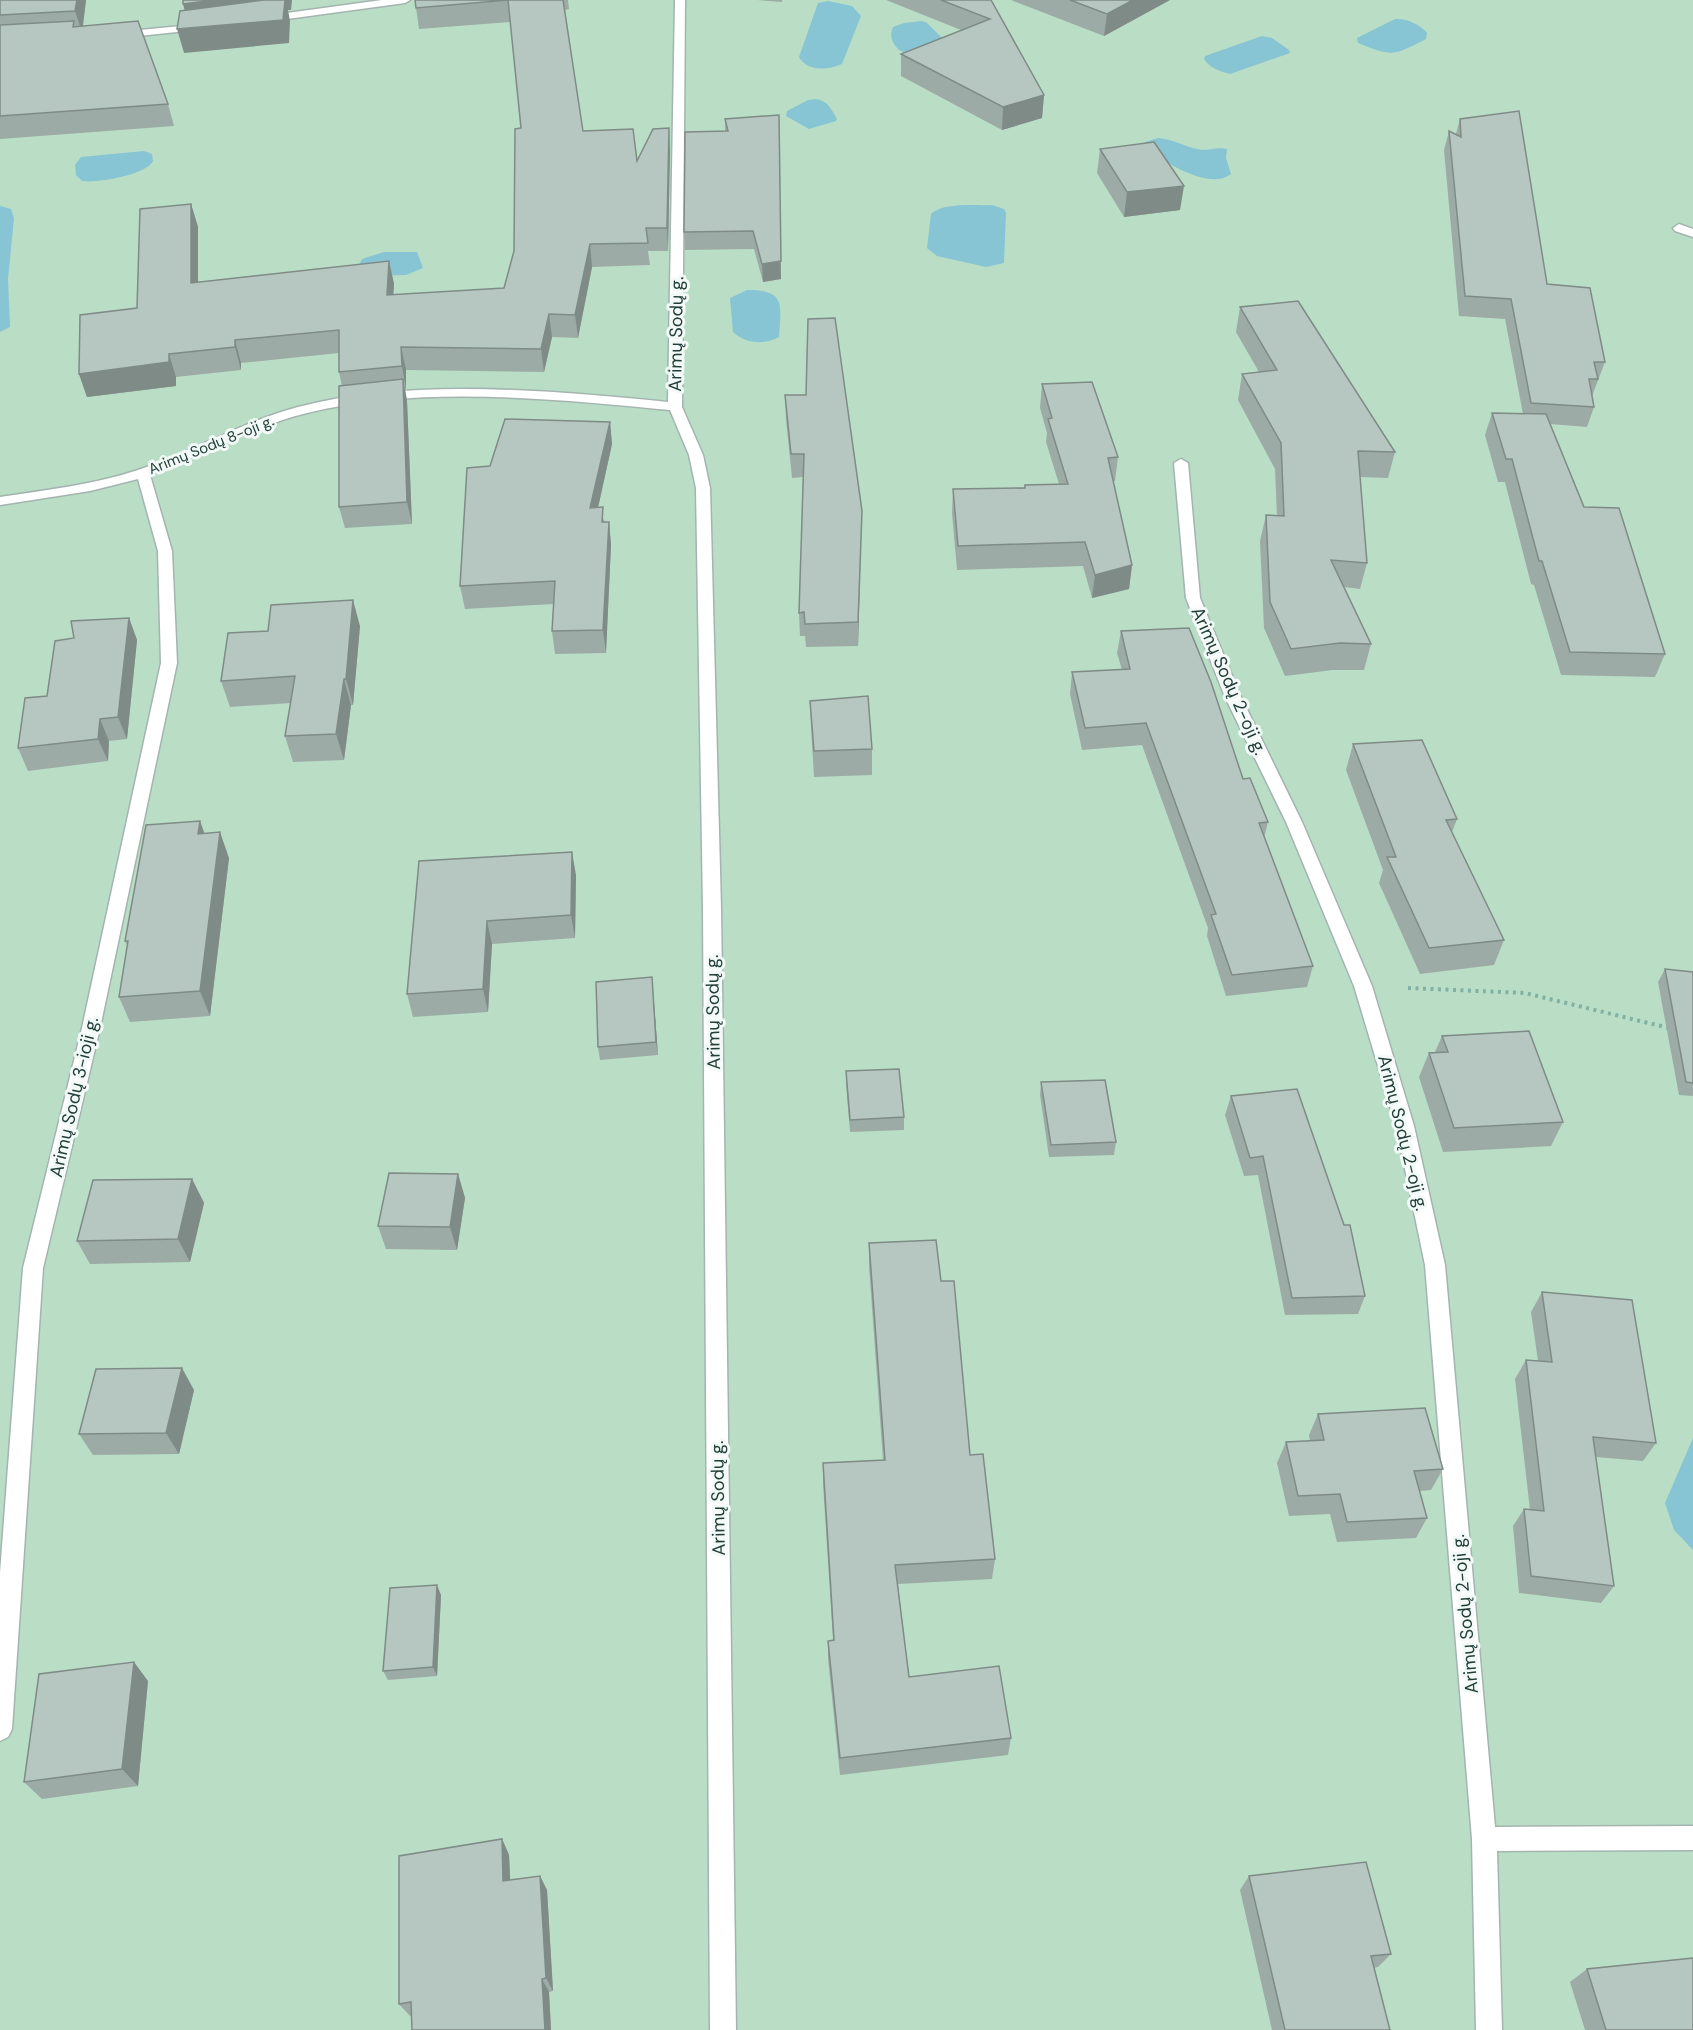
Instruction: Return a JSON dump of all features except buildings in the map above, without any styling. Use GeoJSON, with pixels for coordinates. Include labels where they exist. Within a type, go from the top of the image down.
{"type":"FeatureCollection","features":[{"type":"Feature","properties":{"kind":"street"},"geometry":{"type":"LineString","coordinates":[[253,20],[405,0]]}},
{"type":"Feature","properties":{"kind":"street","name":"Arimų Sodų g."},"geometry":{"type":"LineString","coordinates":[[680,0],[675,407],[696,455],[703,488],[712,908],[723,2030]]}},
{"type":"Feature","properties":{"kind":"street"},"geometry":{"type":"LineString","coordinates":[[103,36],[160,33],[218,25]]}},
{"type":"Feature","properties":{"kind":"street"},"geometry":{"type":"LineString","coordinates":[[1679,228],[1693,232]]}},
{"type":"Feature","properties":{"kind":"street","name":"Arimų Sodų 8-oji g."},"geometry":{"type":"LineString","coordinates":[[0,501],[101,485],[143,473],[263,422],[325,405],[429,394],[569,396],[675,407]]}},
{"type":"Feature","properties":{"kind":"street","name":"Arimų Sodų 2-oji g."},"geometry":{"type":"LineString","coordinates":[[1181,463],[1193,598],[1233,697],[1294,822],[1363,986],[1405,1126],[1435,1265],[1484,1839],[1489,2030]]}},
{"type":"Feature","properties":{"kind":"street","name":"Arimų Sodų 3-ioji g."},"geometry":{"type":"LineString","coordinates":[[0,1729],[33,1268],[91,1028],[169,663],[165,551],[143,473]]}},
{"type":"Feature","properties":{"kind":"street"},"geometry":{"type":"LineString","coordinates":[[1484,1839],[1693,1838]]}},
{"type":"Feature","properties":{"kind":"path"},"geometry":{"type":"LineString","coordinates":[[1363,986],[1525,993],[1671,1029]]}},
{"type":"Feature","properties":{"kind":"green space"},"geometry":{"type":"Polygon","coordinates":[[[0,0],[1693,0],[1693,2030],[0,2030],[0,0]]]}},
{"type":"Feature","properties":{"kind":"water"},"geometry":{"type":"Polygon","coordinates":[[[828,1],[852,6],[861,16],[842,64],[831,68],[813,67],[807,65],[799,57],[818,3],[828,1]]]}},
{"type":"Feature","properties":{"kind":"water"},"geometry":{"type":"Polygon","coordinates":[[[1395,19],[1417,24],[1427,33],[1426,39],[1393,53],[1379,51],[1358,43],[1357,38],[1395,19]]]}},
{"type":"Feature","properties":{"kind":"water"},"geometry":{"type":"Polygon","coordinates":[[[922,21],[940,36],[1003,68],[944,74],[899,50],[892,39],[893,27],[922,21]]]}},
{"type":"Feature","properties":{"kind":"water"},"geometry":{"type":"Polygon","coordinates":[[[1262,36],[1272,38],[1290,53],[1230,74],[1212,67],[1204,59],[1205,56],[1262,36]]]}},
{"type":"Feature","properties":{"kind":"water"},"geometry":{"type":"Polygon","coordinates":[[[814,99],[826,103],[837,119],[836,121],[809,129],[786,116],[787,111],[814,99]]]}},
{"type":"Feature","properties":{"kind":"water"},"geometry":{"type":"Polygon","coordinates":[[[1158,138],[1201,150],[1227,149],[1226,158],[1231,174],[1211,179],[1199,177],[1175,167],[1145,147],[1145,142],[1158,138]]]}},
{"type":"Feature","properties":{"kind":"water"},"geometry":{"type":"Polygon","coordinates":[[[144,151],[152,154],[153,161],[149,166],[132,174],[89,181],[82,181],[76,175],[75,165],[81,157],[144,151]]]}},
{"type":"Feature","properties":{"kind":"water"},"geometry":{"type":"Polygon","coordinates":[[[992,205],[1004,209],[1006,213],[1004,263],[986,267],[937,256],[927,248],[931,214],[937,210],[952,206],[992,205]]]}},
{"type":"Feature","properties":{"kind":"water"},"geometry":{"type":"Polygon","coordinates":[[[0,206],[11,209],[14,218],[8,279],[10,327],[0,332],[0,206]]]}},
{"type":"Feature","properties":{"kind":"water"},"geometry":{"type":"Polygon","coordinates":[[[384,252],[417,252],[423,268],[406,275],[365,276],[358,267],[362,259],[384,252]]]}},
{"type":"Feature","properties":{"kind":"water"},"geometry":{"type":"Polygon","coordinates":[[[747,290],[775,296],[780,308],[779,337],[755,342],[744,339],[733,332],[730,298],[747,290]]]}},
{"type":"Feature","properties":{"kind":"water"},"geometry":{"type":"Polygon","coordinates":[[[1693,1438],[1693,1550],[1674,1530],[1665,1503],[1693,1438]]]}}]}
